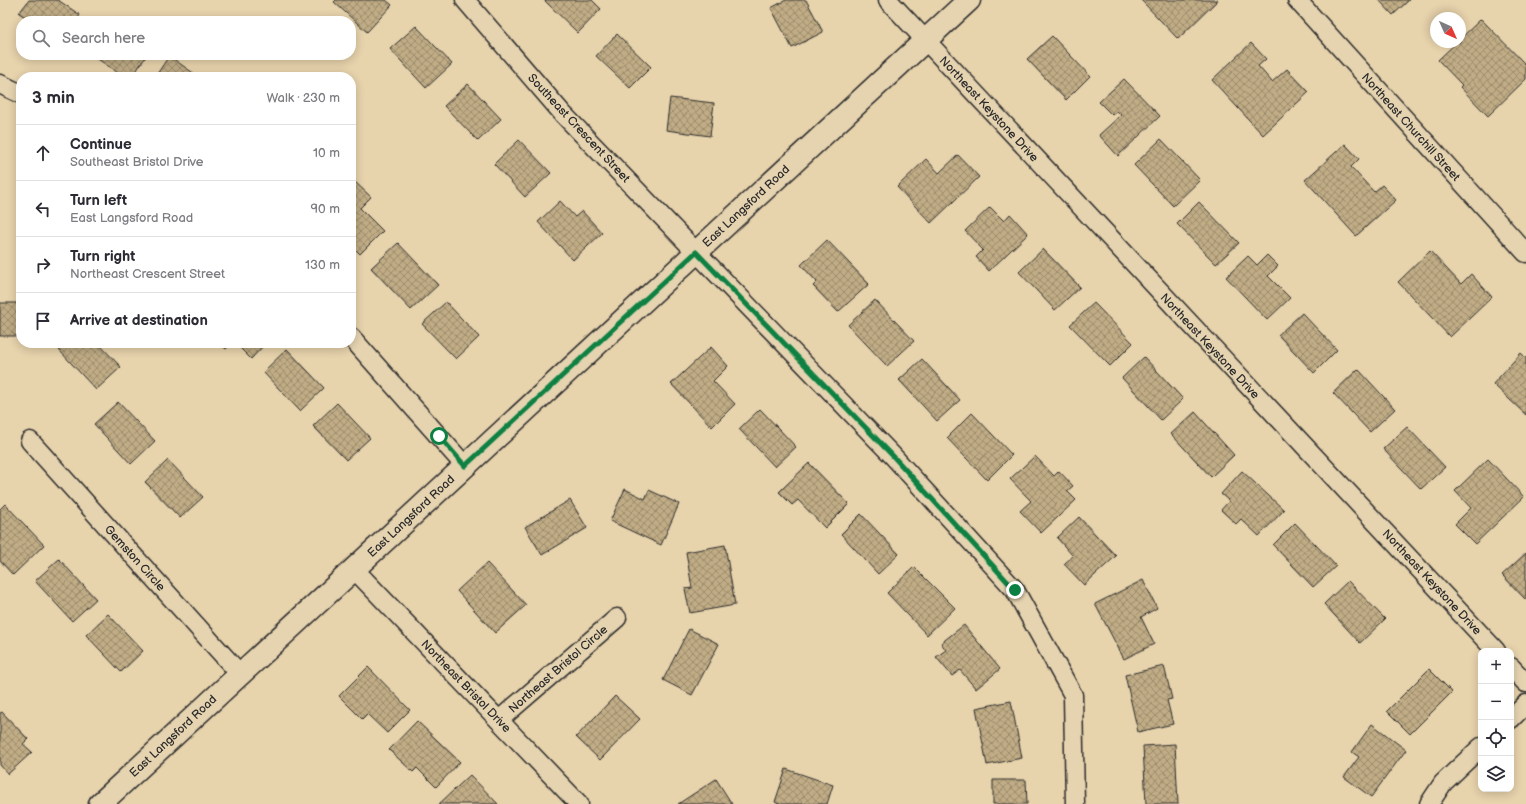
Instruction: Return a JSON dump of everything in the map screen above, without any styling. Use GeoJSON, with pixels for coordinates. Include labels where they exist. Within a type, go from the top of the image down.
{"type":"FeatureCollection","features":[{"type":"Feature","properties":{"kind":"street","name":"Southeast Crescent Street"},"geometry":{"type":"LineString","coordinates":[[465,0],[563,114],[892,455],[1015,590],[1073,695],[1076,804]]}},
{"type":"Feature","properties":{"kind":"street","name":"Northeast Keystone Drive"},"geometry":{"type":"LineString","coordinates":[[888,0],[1493,648]]}},
{"type":"Feature","properties":{"kind":"street","name":"East Langsford Road"},"geometry":{"type":"LineString","coordinates":[[100,804],[969,0]]}},
{"type":"Feature","properties":{"kind":"street","name":"Northeast Churchill Street"},"geometry":{"type":"LineString","coordinates":[[1297,0],[1526,253]]}},
{"type":"Feature","properties":{"kind":"street"},"geometry":{"type":"LineString","coordinates":[[0,84],[16,92]]}},
{"type":"Feature","properties":{"kind":"street"},"geometry":{"type":"LineString","coordinates":[[356,343],[465,466]]}},
{"type":"Feature","properties":{"kind":"street","name":"Gemston Circle"},"geometry":{"type":"LineString","coordinates":[[30,441],[240,674]]}},
{"type":"Feature","properties":{"kind":"street","name":"Northeast Bristol Drive"},"geometry":{"type":"LineString","coordinates":[[354,569],[578,804]]}},
{"type":"Feature","properties":{"kind":"street","name":"Northeast Bristol Circle"},"geometry":{"type":"LineString","coordinates":[[499,720],[617,618]]}},
{"type":"Feature","properties":{"kind":"street"},"geometry":{"type":"LineString","coordinates":[[1514,670],[1526,683]]}},
{"type":"Feature","properties":{"kind":"street"},"geometry":{"type":"LineString","coordinates":[[1514,715],[1526,704]]}},
{"type":"Feature","properties":{"kind":"street"},"geometry":{"type":"LineString","coordinates":[[1429,804],[1443,783],[1478,750]]}},
{"type":"Feature","properties":{"kind":"building"},"geometry":{"type":"Polygon","coordinates":[[[29,0],[58,0],[80,15],[24,16],[19,13],[29,0]]]}},
{"type":"Feature","properties":{"kind":"building"},"geometry":{"type":"Polygon","coordinates":[[[336,0],[386,0],[392,5],[367,32],[356,22],[356,16],[349,16],[334,2],[336,0]]]}},
{"type":"Feature","properties":{"kind":"building"},"geometry":{"type":"Polygon","coordinates":[[[544,0],[592,0],[601,9],[578,33],[544,0]]]}},
{"type":"Feature","properties":{"kind":"building"},"geometry":{"type":"Polygon","coordinates":[[[786,0],[806,0],[823,32],[792,48],[771,8],[786,0]]]}},
{"type":"Feature","properties":{"kind":"building"},"geometry":{"type":"Polygon","coordinates":[[[1141,0],[1218,0],[1178,39],[1141,0]]]}},
{"type":"Feature","properties":{"kind":"building"},"geometry":{"type":"Polygon","coordinates":[[[1379,0],[1409,0],[1393,15],[1379,0]]]}},
{"type":"Feature","properties":{"kind":"building"},"geometry":{"type":"Polygon","coordinates":[[[1481,19],[1526,65],[1526,79],[1488,116],[1460,87],[1462,85],[1438,60],[1451,48],[1466,48],[1466,33],[1481,19]]]}},
{"type":"Feature","properties":{"kind":"building"},"geometry":{"type":"Polygon","coordinates":[[[416,26],[452,64],[426,88],[390,49],[416,26]]]}},
{"type":"Feature","properties":{"kind":"building"},"geometry":{"type":"Polygon","coordinates":[[[617,34],[651,67],[630,88],[596,56],[617,34]]]}},
{"type":"Feature","properties":{"kind":"building"},"geometry":{"type":"Polygon","coordinates":[[[1052,36],[1090,76],[1066,100],[1027,59],[1052,36]]]}},
{"type":"Feature","properties":{"kind":"building"},"geometry":{"type":"Polygon","coordinates":[[[1251,43],[1266,59],[1258,66],[1272,82],[1287,69],[1309,92],[1263,135],[1212,80],[1251,43]]]}},
{"type":"Feature","properties":{"kind":"building"},"geometry":{"type":"Polygon","coordinates":[[[99,60],[144,60],[135,72],[117,72],[99,60]]]}},
{"type":"Feature","properties":{"kind":"building"},"geometry":{"type":"Polygon","coordinates":[[[166,60],[175,60],[192,72],[158,72],[166,60]]]}},
{"type":"Feature","properties":{"kind":"building"},"geometry":{"type":"Polygon","coordinates":[[[1124,79],[1160,116],[1118,156],[1099,135],[1121,115],[1117,111],[1112,115],[1099,102],[1124,79]]]}},
{"type":"Feature","properties":{"kind":"building"},"geometry":{"type":"Polygon","coordinates":[[[468,84],[501,119],[478,141],[444,106],[468,84]]]}},
{"type":"Feature","properties":{"kind":"building"},"geometry":{"type":"Polygon","coordinates":[[[670,98],[714,103],[710,136],[666,130],[670,98]]]}},
{"type":"Feature","properties":{"kind":"building"},"geometry":{"type":"Polygon","coordinates":[[[1161,139],[1200,180],[1173,206],[1134,165],[1161,139]]]}},
{"type":"Feature","properties":{"kind":"building"},"geometry":{"type":"Polygon","coordinates":[[[519,140],[551,173],[525,197],[494,164],[519,140]]]}},
{"type":"Feature","properties":{"kind":"building"},"geometry":{"type":"Polygon","coordinates":[[[1345,144],[1359,159],[1351,167],[1374,192],[1382,185],[1396,200],[1356,236],[1305,180],[1345,144]]]}},
{"type":"Feature","properties":{"kind":"building"},"geometry":{"type":"Polygon","coordinates":[[[958,155],[979,177],[931,223],[897,187],[926,159],[939,173],[958,155]]]}},
{"type":"Feature","properties":{"kind":"building"},"geometry":{"type":"Polygon","coordinates":[[[356,183],[371,197],[360,208],[383,231],[360,254],[356,250],[356,183]]]}},
{"type":"Feature","properties":{"kind":"building"},"geometry":{"type":"Polygon","coordinates":[[[560,201],[575,217],[582,211],[602,233],[573,260],[538,222],[560,201]]]}},
{"type":"Feature","properties":{"kind":"building"},"geometry":{"type":"Polygon","coordinates":[[[1199,202],[1239,243],[1216,264],[1177,224],[1199,202]]]}},
{"type":"Feature","properties":{"kind":"building"},"geometry":{"type":"Polygon","coordinates":[[[990,207],[1004,221],[1010,214],[1028,234],[989,271],[976,257],[983,250],[965,231],[990,207]]]}},
{"type":"Feature","properties":{"kind":"building"},"geometry":{"type":"Polygon","coordinates":[[[827,240],[869,284],[838,312],[813,286],[817,282],[801,265],[827,240]]]}},
{"type":"Feature","properties":{"kind":"building"},"geometry":{"type":"Polygon","coordinates":[[[398,243],[438,285],[411,310],[371,268],[398,243]]]}},
{"type":"Feature","properties":{"kind":"building"},"geometry":{"type":"Polygon","coordinates":[[[1043,249],[1080,287],[1055,310],[1019,272],[1043,249]]]}},
{"type":"Feature","properties":{"kind":"building"},"geometry":{"type":"Polygon","coordinates":[[[1430,251],[1461,284],[1471,274],[1492,297],[1450,337],[1398,282],[1430,251]]]}},
{"type":"Feature","properties":{"kind":"building"},"geometry":{"type":"Polygon","coordinates":[[[1267,255],[1278,266],[1268,276],[1290,298],[1267,320],[1226,277],[1248,256],[1257,265],[1267,255]]]}},
{"type":"Feature","properties":{"kind":"building"},"geometry":{"type":"Polygon","coordinates":[[[875,300],[914,341],[887,366],[848,325],[875,300]]]}},
{"type":"Feature","properties":{"kind":"building"},"geometry":{"type":"Polygon","coordinates":[[[446,302],[479,337],[456,359],[422,324],[446,302]]]}},
{"type":"Feature","properties":{"kind":"building"},"geometry":{"type":"Polygon","coordinates":[[[0,303],[16,303],[16,336],[0,336],[0,303]]]}},
{"type":"Feature","properties":{"kind":"building"},"geometry":{"type":"Polygon","coordinates":[[[1094,303],[1133,343],[1110,366],[1070,325],[1094,303]]]}},
{"type":"Feature","properties":{"kind":"building"},"geometry":{"type":"Polygon","coordinates":[[[1302,313],[1337,350],[1314,373],[1278,335],[1302,313]]]}},
{"type":"Feature","properties":{"kind":"building"},"geometry":{"type":"Polygon","coordinates":[[[711,347],[728,366],[713,381],[735,404],[712,427],[671,384],[711,347]]]}},
{"type":"Feature","properties":{"kind":"building"},"geometry":{"type":"Polygon","coordinates":[[[61,348],[103,348],[121,367],[96,390],[59,350],[61,348]]]}},
{"type":"Feature","properties":{"kind":"building"},"geometry":{"type":"Polygon","coordinates":[[[240,348],[261,348],[251,359],[240,348]]]}},
{"type":"Feature","properties":{"kind":"building"},"geometry":{"type":"Polygon","coordinates":[[[287,349],[324,388],[300,411],[263,372],[287,349]]]}},
{"type":"Feature","properties":{"kind":"building"},"geometry":{"type":"Polygon","coordinates":[[[1521,353],[1526,358],[1526,415],[1493,384],[1521,353]]]}},
{"type":"Feature","properties":{"kind":"building"},"geometry":{"type":"Polygon","coordinates":[[[1144,357],[1183,399],[1161,420],[1122,378],[1144,357]]]}},
{"type":"Feature","properties":{"kind":"building"},"geometry":{"type":"Polygon","coordinates":[[[922,359],[960,400],[937,421],[899,380],[922,359]]]}},
{"type":"Feature","properties":{"kind":"building"},"geometry":{"type":"Polygon","coordinates":[[[1358,369],[1395,409],[1370,432],[1333,393],[1358,369]]]}},
{"type":"Feature","properties":{"kind":"building"},"geometry":{"type":"Polygon","coordinates":[[[118,402],[155,441],[131,464],[94,424],[118,402]]]}},
{"type":"Feature","properties":{"kind":"building"},"geometry":{"type":"Polygon","coordinates":[[[337,403],[370,438],[346,460],[313,426],[337,403]]]}},
{"type":"Feature","properties":{"kind":"building"},"geometry":{"type":"Polygon","coordinates":[[[760,409],[796,447],[775,467],[739,429],[760,409]]]}},
{"type":"Feature","properties":{"kind":"building"},"geometry":{"type":"Polygon","coordinates":[[[1195,412],[1234,455],[1211,477],[1171,434],[1195,412]]]}},
{"type":"Feature","properties":{"kind":"building"},"geometry":{"type":"Polygon","coordinates":[[[972,413],[1012,455],[987,480],[947,438],[972,413]]]}},
{"type":"Feature","properties":{"kind":"building"},"geometry":{"type":"Polygon","coordinates":[[[1407,427],[1445,467],[1421,489],[1383,449],[1407,427]]]}},
{"type":"Feature","properties":{"kind":"building"},"geometry":{"type":"Polygon","coordinates":[[[1035,456],[1054,476],[1059,471],[1073,486],[1067,491],[1076,500],[1041,533],[1020,511],[1031,501],[1010,479],[1035,456]]]}},
{"type":"Feature","properties":{"kind":"building"},"geometry":{"type":"Polygon","coordinates":[[[1488,459],[1524,497],[1475,544],[1455,524],[1471,508],[1455,491],[1488,459]]]}},
{"type":"Feature","properties":{"kind":"building"},"geometry":{"type":"Polygon","coordinates":[[[168,460],[203,497],[180,518],[145,482],[168,460]]]}},
{"type":"Feature","properties":{"kind":"building"},"geometry":{"type":"Polygon","coordinates":[[[809,463],[849,504],[825,528],[798,500],[792,505],[779,492],[809,463]]]}},
{"type":"Feature","properties":{"kind":"building"},"geometry":{"type":"Polygon","coordinates":[[[1242,471],[1284,510],[1259,536],[1241,519],[1236,524],[1221,510],[1229,501],[1221,494],[1242,471]]]}},
{"type":"Feature","properties":{"kind":"building"},"geometry":{"type":"Polygon","coordinates":[[[625,489],[645,499],[649,490],[679,504],[661,545],[610,521],[625,489]]]}},
{"type":"Feature","properties":{"kind":"building"},"geometry":{"type":"Polygon","coordinates":[[[570,500],[587,528],[542,555],[525,527],[570,500]]]}},
{"type":"Feature","properties":{"kind":"building"},"geometry":{"type":"Polygon","coordinates":[[[5,504],[44,545],[13,575],[0,561],[0,509],[5,504]]]}},
{"type":"Feature","properties":{"kind":"building"},"geometry":{"type":"Polygon","coordinates":[[[861,514],[899,554],[878,574],[841,534],[861,514]]]}},
{"type":"Feature","properties":{"kind":"building"},"geometry":{"type":"Polygon","coordinates":[[[1079,517],[1116,556],[1084,585],[1064,564],[1073,556],[1057,538],[1079,517]]]}},
{"type":"Feature","properties":{"kind":"building"},"geometry":{"type":"Polygon","coordinates":[[[1295,523],[1336,566],[1313,587],[1273,545],[1295,523]]]}},
{"type":"Feature","properties":{"kind":"building"},"geometry":{"type":"Polygon","coordinates":[[[725,545],[735,605],[690,613],[685,589],[692,588],[686,552],[725,545]]]}},
{"type":"Feature","properties":{"kind":"building"},"geometry":{"type":"Polygon","coordinates":[[[1526,553],[1526,600],[1502,575],[1526,553]]]}},
{"type":"Feature","properties":{"kind":"building"},"geometry":{"type":"Polygon","coordinates":[[[59,559],[96,599],[72,621],[35,581],[59,559]]]}},
{"type":"Feature","properties":{"kind":"building"},"geometry":{"type":"Polygon","coordinates":[[[487,563],[526,605],[495,633],[457,591],[487,563]]]}},
{"type":"Feature","properties":{"kind":"building"},"geometry":{"type":"Polygon","coordinates":[[[914,567],[955,608],[927,635],[887,593],[914,567]]]}},
{"type":"Feature","properties":{"kind":"building"},"geometry":{"type":"Polygon","coordinates":[[[1143,580],[1157,608],[1141,617],[1154,644],[1124,659],[1095,604],[1143,580]]]}},
{"type":"Feature","properties":{"kind":"building"},"geometry":{"type":"Polygon","coordinates":[[[1348,581],[1385,619],[1360,643],[1324,604],[1348,581]]]}},
{"type":"Feature","properties":{"kind":"building"},"geometry":{"type":"Polygon","coordinates":[[[108,614],[143,651],[121,672],[86,635],[108,614]]]}},
{"type":"Feature","properties":{"kind":"building"},"geometry":{"type":"Polygon","coordinates":[[[964,625],[1000,669],[976,689],[960,670],[952,676],[936,657],[946,650],[941,643],[964,625]]]}},
{"type":"Feature","properties":{"kind":"building"},"geometry":{"type":"Polygon","coordinates":[[[689,629],[719,644],[692,695],[663,680],[689,629]]]}},
{"type":"Feature","properties":{"kind":"building"},"geometry":{"type":"Polygon","coordinates":[[[1164,666],[1172,699],[1167,700],[1173,724],[1138,732],[1125,675],[1164,666]]]}},
{"type":"Feature","properties":{"kind":"building"},"geometry":{"type":"Polygon","coordinates":[[[368,667],[410,710],[387,733],[367,714],[362,719],[339,696],[368,667]]]}},
{"type":"Feature","properties":{"kind":"building"},"geometry":{"type":"Polygon","coordinates":[[[1429,669],[1452,692],[1410,734],[1387,711],[1429,669]]]}},
{"type":"Feature","properties":{"kind":"building"},"geometry":{"type":"Polygon","coordinates":[[[615,696],[640,719],[600,760],[576,737],[615,696]]]}},
{"type":"Feature","properties":{"kind":"building"},"geometry":{"type":"Polygon","coordinates":[[[1011,701],[1022,758],[987,765],[976,708],[1011,701]]]}},
{"type":"Feature","properties":{"kind":"building"},"geometry":{"type":"Polygon","coordinates":[[[2,712],[28,739],[23,744],[32,752],[8,774],[0,765],[0,713],[2,712]]]}},
{"type":"Feature","properties":{"kind":"building"},"geometry":{"type":"Polygon","coordinates":[[[417,721],[460,762],[436,787],[417,768],[413,772],[389,750],[417,721]]]}},
{"type":"Feature","properties":{"kind":"building"},"geometry":{"type":"Polygon","coordinates":[[[1372,724],[1406,750],[1371,797],[1344,777],[1359,757],[1352,752],[1372,724]]]}},
{"type":"Feature","properties":{"kind":"building"},"geometry":{"type":"Polygon","coordinates":[[[1175,744],[1178,804],[1146,804],[1143,746],[1175,744]]]}},
{"type":"Feature","properties":{"kind":"building"},"geometry":{"type":"Polygon","coordinates":[[[786,769],[833,785],[827,804],[779,804],[775,802],[786,769]]]}},
{"type":"Feature","properties":{"kind":"building"},"geometry":{"type":"Polygon","coordinates":[[[470,775],[498,804],[439,804],[470,775]]]}},
{"type":"Feature","properties":{"kind":"building"},"geometry":{"type":"Polygon","coordinates":[[[716,779],[732,804],[678,804],[716,779]]]}},
{"type":"Feature","properties":{"kind":"building"},"geometry":{"type":"Polygon","coordinates":[[[993,780],[1026,780],[1027,804],[993,804],[993,780]]]}},
{"type":"Feature","properties":{"kind":"route"},"geometry":{"type":"LineString","coordinates":[[439,436],[465,466],[696,252],[892,455],[1015,590]]}}]}
